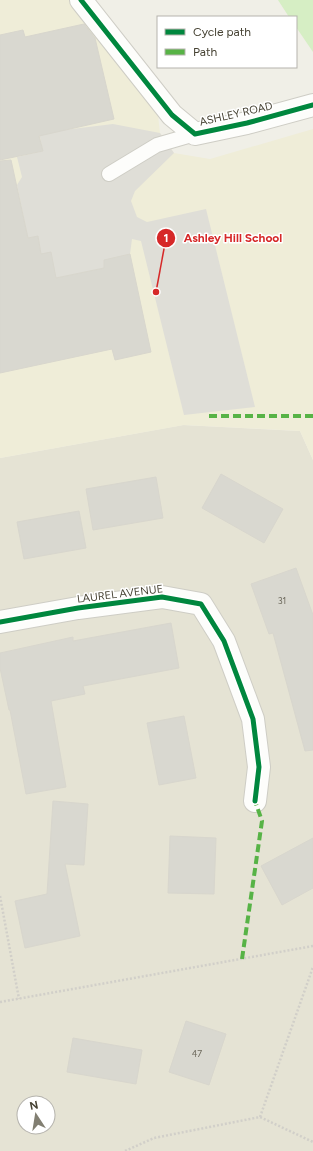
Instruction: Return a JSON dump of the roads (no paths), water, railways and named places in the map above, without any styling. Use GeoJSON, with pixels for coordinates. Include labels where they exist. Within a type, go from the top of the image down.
{"type":"FeatureCollection","features":[{"type":"Feature","properties":{"kind":"street","name":"ASHLEY ROAD"},"geometry":{"type":"LineString","coordinates":[[81,0],[172,115],[195,134],[247,123],[313,105]]}},
{"type":"Feature","properties":{"kind":"street","name":"LAUREL AVENUE"},"geometry":{"type":"LineString","coordinates":[[0,622],[78,608],[162,597],[201,604],[224,641],[253,719],[259,767],[255,801]]}},
{"type":"Feature","properties":{"kind":"lane"},"geometry":{"type":"LineString","coordinates":[[109,174],[157,145],[195,134]]}},
{"type":"Feature","properties":{"kind":"place","name":"Ashley Hill School"},"geometry":{"type":"Point","coordinates":[156,292]}}]}
